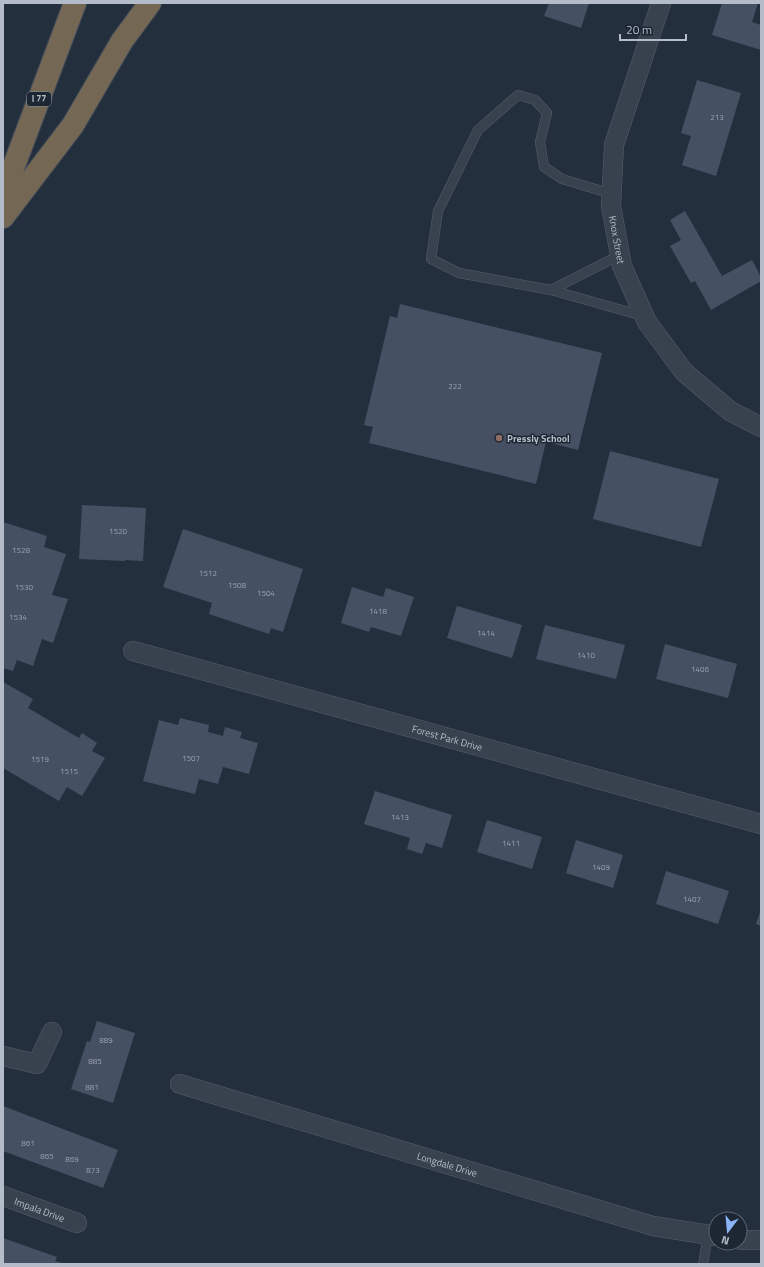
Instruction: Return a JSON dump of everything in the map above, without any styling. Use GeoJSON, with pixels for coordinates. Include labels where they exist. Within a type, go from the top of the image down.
{"type":"FeatureCollection","features":[{"type":"Feature","properties":{"kind":"highway","name":"I 77"},"geometry":{"type":"LineString","coordinates":[[3,195],[75,3]]}},
{"type":"Feature","properties":{"kind":"highway"},"geometry":{"type":"LineString","coordinates":[[3,217],[73,125],[122,42],[150,3]]}},
{"type":"Feature","properties":{"kind":"street","name":"Knox Street"},"geometry":{"type":"LineString","coordinates":[[661,3],[614,145],[611,206],[622,266],[647,322],[684,372],[730,411],[761,427]]}},
{"type":"Feature","properties":{"kind":"street","name":"Forest Park Drive"},"geometry":{"type":"LineString","coordinates":[[133,651],[761,824]]}},
{"type":"Feature","properties":{"kind":"street"},"geometry":{"type":"LineString","coordinates":[[3,1056],[37,1064],[52,1032]]}},
{"type":"Feature","properties":{"kind":"street","name":"Longdale Drive"},"geometry":{"type":"LineString","coordinates":[[180,1084],[653,1226],[708,1235]]}},
{"type":"Feature","properties":{"kind":"street","name":"Impala Drive"},"geometry":{"type":"LineString","coordinates":[[3,1196],[77,1223]]}},
{"type":"Feature","properties":{"kind":"street"},"geometry":{"type":"LineString","coordinates":[[748,1240],[761,1240]]}},
{"type":"Feature","properties":{"kind":"lane"},"geometry":{"type":"LineString","coordinates":[[612,194],[562,179],[544,167],[540,142],[547,114],[534,100],[518,95],[478,130],[438,211],[431,259],[459,273],[551,290],[644,316]]}},
{"type":"Feature","properties":{"kind":"lane"},"geometry":{"type":"LineString","coordinates":[[551,290],[620,255]]}},
{"type":"Feature","properties":{"kind":"lane"},"geometry":{"type":"LineString","coordinates":[[703,1264],[708,1248]]}},
{"type":"Feature","properties":{"kind":"building"},"geometry":{"type":"Polygon","coordinates":[[[549,3],[589,3],[581,28],[544,16],[549,3]]]}},
{"type":"Feature","properties":{"kind":"building"},"geometry":{"type":"Polygon","coordinates":[[[722,3],[758,3],[752,22],[761,25],[761,50],[712,35],[722,3]]]}},
{"type":"Feature","properties":{"kind":"building"},"geometry":{"type":"Polygon","coordinates":[[[697,80],[741,93],[716,176],[682,165],[691,136],[681,133],[697,80]]]}},
{"type":"Feature","properties":{"kind":"building"},"geometry":{"type":"Polygon","coordinates":[[[685,211],[722,276],[752,260],[761,277],[761,281],[711,310],[695,281],[691,283],[670,246],[681,240],[670,220],[685,211]]]}},
{"type":"Feature","properties":{"kind":"building"},"geometry":{"type":"Polygon","coordinates":[[[400,304],[602,353],[578,450],[546,442],[536,484],[369,443],[373,427],[364,425],[390,316],[397,318],[400,304]]]}},
{"type":"Feature","properties":{"kind":"building"},"geometry":{"type":"Polygon","coordinates":[[[610,451],[719,479],[701,547],[593,519],[610,451]]]}},
{"type":"Feature","properties":{"kind":"building"},"geometry":{"type":"Polygon","coordinates":[[[82,505],[146,508],[143,561],[79,559],[82,505]]]}},
{"type":"Feature","properties":{"kind":"building"},"geometry":{"type":"Polygon","coordinates":[[[3,522],[47,536],[44,547],[66,554],[52,595],[68,599],[53,643],[42,639],[33,666],[17,660],[13,671],[3,668],[3,522]]]}},
{"type":"Feature","properties":{"kind":"building"},"geometry":{"type":"Polygon","coordinates":[[[183,529],[303,569],[283,632],[271,628],[269,634],[209,614],[212,603],[163,587],[183,529]]]}},
{"type":"Feature","properties":{"kind":"building"},"geometry":{"type":"Polygon","coordinates":[[[352,587],[383,597],[386,588],[414,597],[401,636],[371,627],[369,632],[341,623],[352,587]]]}},
{"type":"Feature","properties":{"kind":"building"},"geometry":{"type":"Polygon","coordinates":[[[457,606],[522,625],[512,658],[447,638],[457,606]]]}},
{"type":"Feature","properties":{"kind":"building"},"geometry":{"type":"Polygon","coordinates":[[[545,625],[625,645],[616,679],[536,659],[545,625]]]}},
{"type":"Feature","properties":{"kind":"building"},"geometry":{"type":"Polygon","coordinates":[[[665,644],[737,664],[728,698],[656,679],[665,644]]]}},
{"type":"Feature","properties":{"kind":"building"},"geometry":{"type":"Polygon","coordinates":[[[3,682],[33,699],[28,708],[79,738],[82,733],[97,743],[92,751],[105,758],[82,796],[67,787],[59,801],[3,768],[3,682]]]}},
{"type":"Feature","properties":{"kind":"building"},"geometry":{"type":"Polygon","coordinates":[[[180,718],[209,725],[208,732],[223,736],[225,727],[242,732],[240,738],[258,743],[249,774],[223,767],[218,784],[199,779],[195,794],[143,781],[159,720],[178,725],[180,718]]]}},
{"type":"Feature","properties":{"kind":"building"},"geometry":{"type":"Polygon","coordinates":[[[375,791],[452,815],[442,848],[426,843],[422,854],[407,849],[410,838],[364,824],[375,791]]]}},
{"type":"Feature","properties":{"kind":"building"},"geometry":{"type":"Polygon","coordinates":[[[487,820],[542,837],[532,869],[477,852],[487,820]]]}},
{"type":"Feature","properties":{"kind":"building"},"geometry":{"type":"Polygon","coordinates":[[[576,840],[623,855],[613,888],[566,873],[576,840]]]}},
{"type":"Feature","properties":{"kind":"building"},"geometry":{"type":"Polygon","coordinates":[[[666,871],[729,891],[718,924],[656,904],[666,871]]]}},
{"type":"Feature","properties":{"kind":"building"},"geometry":{"type":"Polygon","coordinates":[[[761,909],[761,926],[756,924],[761,909]]]}},
{"type":"Feature","properties":{"kind":"building"},"geometry":{"type":"Polygon","coordinates":[[[97,1021],[135,1033],[113,1103],[71,1089],[87,1041],[90,1042],[97,1021]]]}},
{"type":"Feature","properties":{"kind":"building"},"geometry":{"type":"Polygon","coordinates":[[[3,1106],[118,1150],[103,1188],[3,1151],[3,1106]]]}},
{"type":"Feature","properties":{"kind":"building"},"geometry":{"type":"Polygon","coordinates":[[[3,1238],[57,1257],[55,1261],[65,1264],[3,1264],[3,1238]]]}},
{"type":"Feature","properties":{"kind":"place","name":"Pressly School"},"geometry":{"type":"Point","coordinates":[499,438]}}]}
